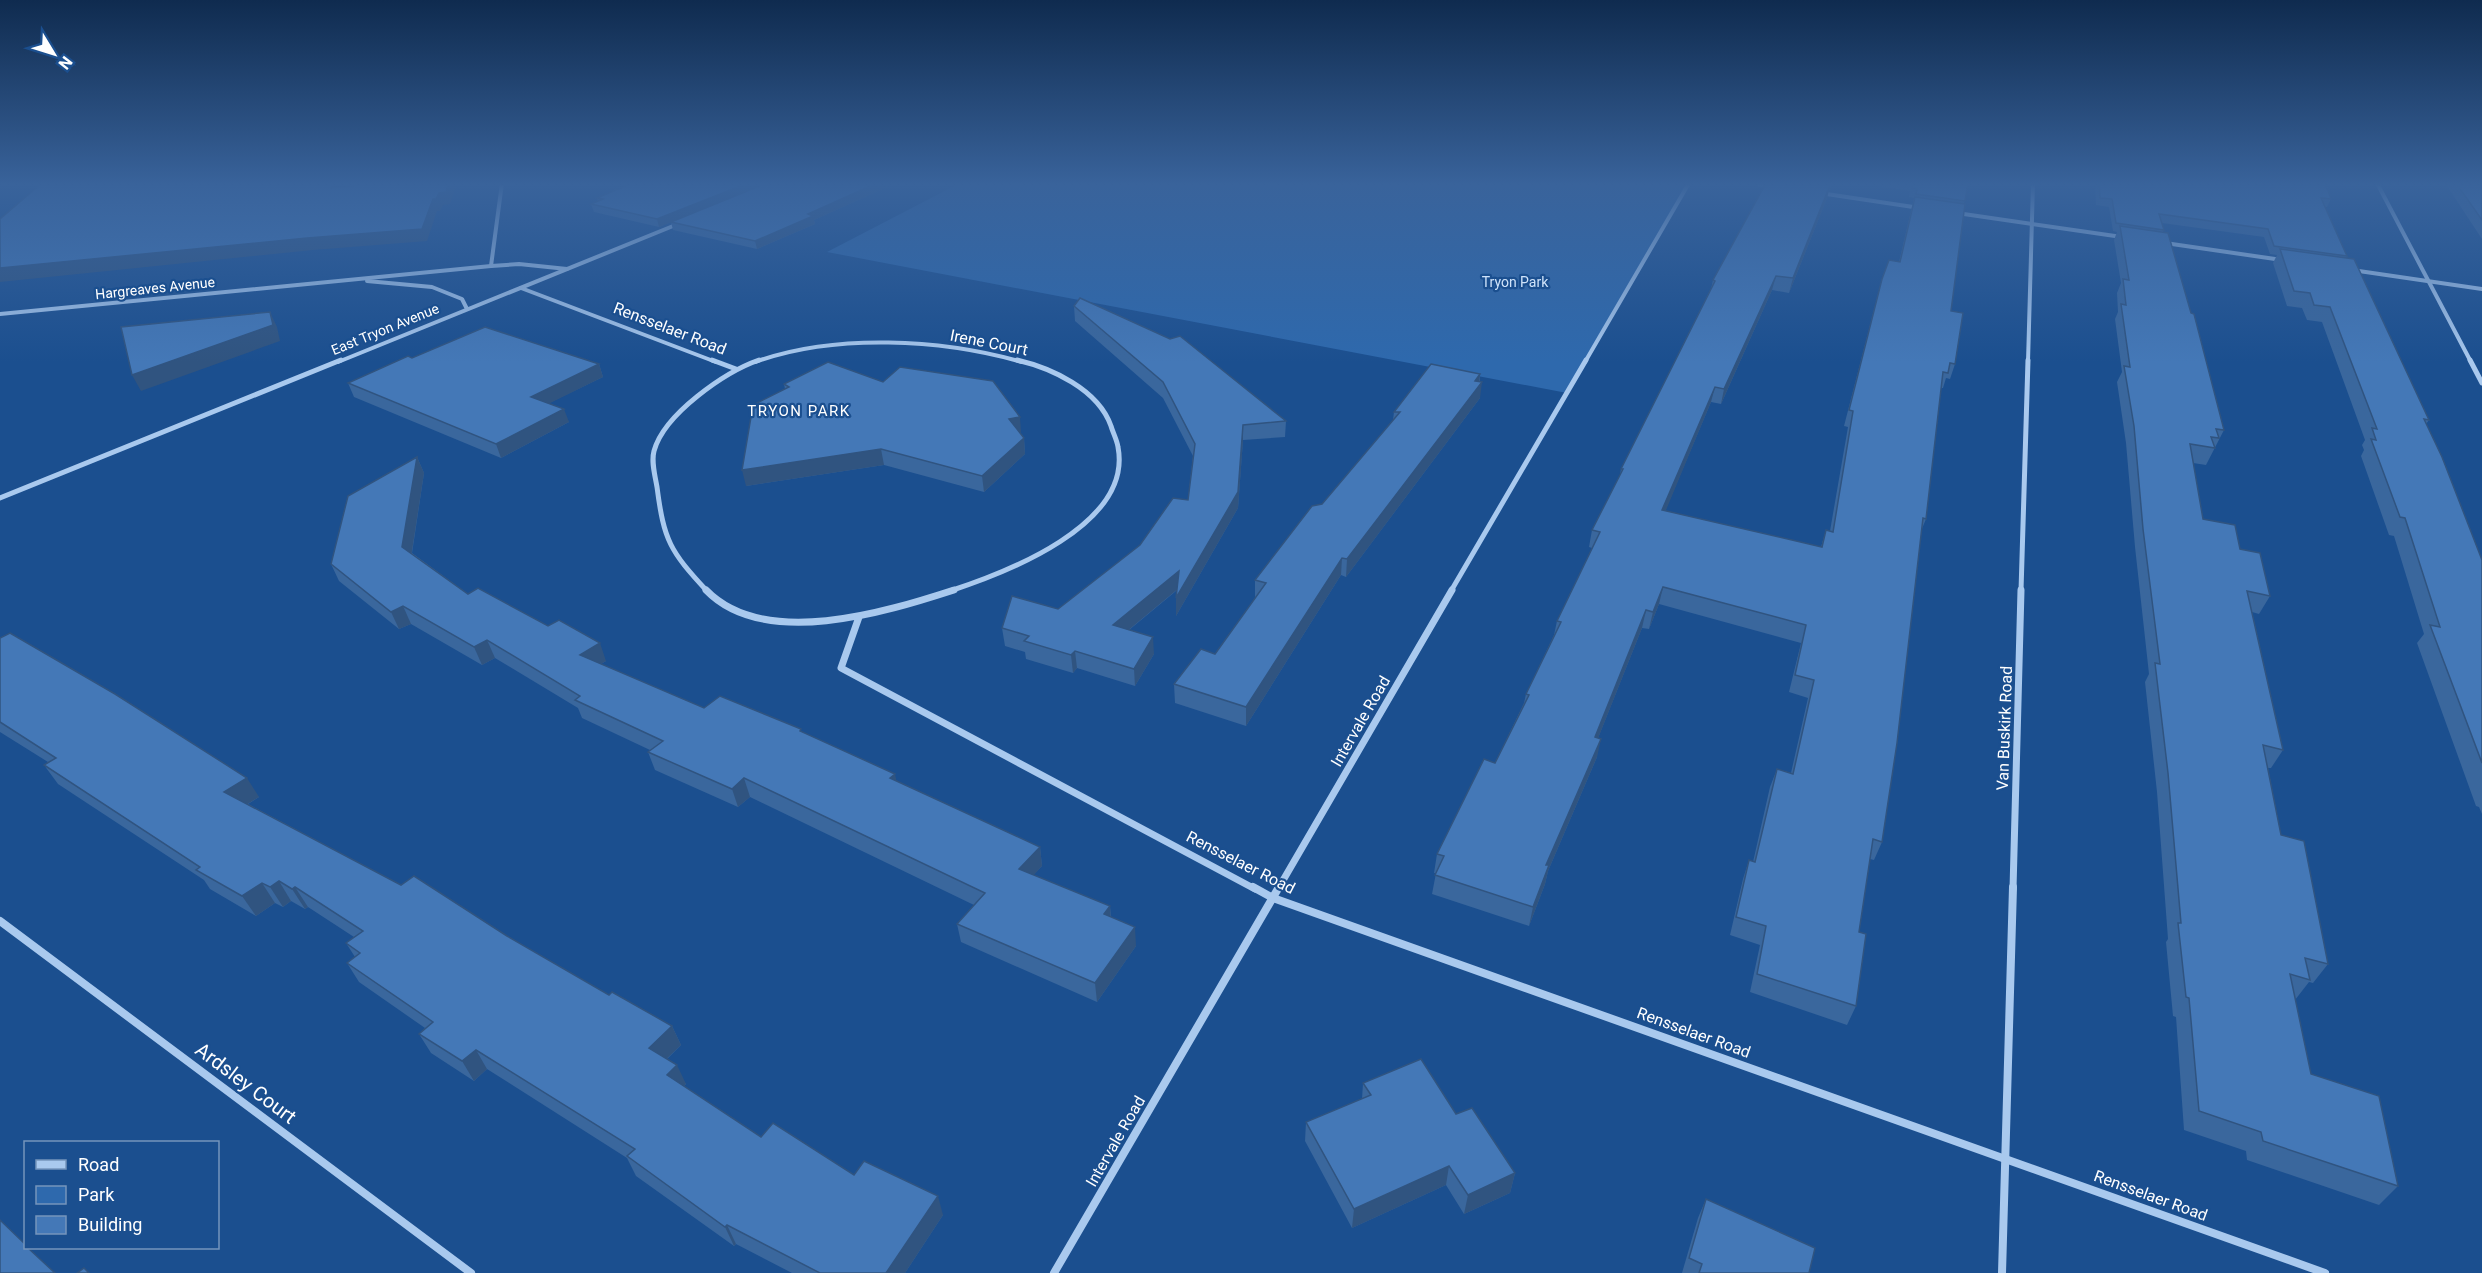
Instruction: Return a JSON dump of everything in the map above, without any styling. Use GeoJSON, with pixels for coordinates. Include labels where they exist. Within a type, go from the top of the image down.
{"type":"FeatureCollection","features":[{"type":"Feature","properties":{"kind":"street"},"geometry":{"type":"LineString","coordinates":[[491,266],[494,242]]}},
{"type":"Feature","properties":{"kind":"street","name":"East Tryon Avenue"},"geometry":{"type":"LineString","coordinates":[[0,498],[633,242]]}},
{"type":"Feature","properties":{"kind":"street","name":"Intervale Road"},"geometry":{"type":"LineString","coordinates":[[1053,1273],[1654,242]]}},
{"type":"Feature","properties":{"kind":"street","name":"Van Buskirk Road"},"geometry":{"type":"LineString","coordinates":[[2002,1273],[2030,242]]}},
{"type":"Feature","properties":{"kind":"street"},"geometry":{"type":"LineString","coordinates":[[2163,242],[2288,261]]}},
{"type":"Feature","properties":{"kind":"street"},"geometry":{"type":"LineString","coordinates":[[2408,242],[2482,383]]}},
{"type":"Feature","properties":{"kind":"street","name":"Hargreaves Avenue"},"geometry":{"type":"LineString","coordinates":[[0,314],[491,266],[519,264],[567,269]]}},
{"type":"Feature","properties":{"kind":"street"},"geometry":{"type":"LineString","coordinates":[[2347,269],[2482,289]]}},
{"type":"Feature","properties":{"kind":"street","name":"Hargreaves Avenue"},"geometry":{"type":"LineString","coordinates":[[348,280],[432,287],[462,298],[466,309]]}},
{"type":"Feature","properties":{"kind":"street","name":"Rensselaer Road"},"geometry":{"type":"LineString","coordinates":[[520,287],[736,369]]}},
{"type":"Feature","properties":{"kind":"street","name":"Irene Court"},"geometry":{"type":"LineString","coordinates":[[736,369],[784,352],[828,345],[928,345],[986,352],[1018,359],[1052,372],[1080,387],[1103,409],[1116,433],[1120,461],[1112,487],[1096,511],[1071,535],[1032,559],[989,579],[859,617]]}},
{"type":"Feature","properties":{"kind":"street","name":"Rensselaer Road"},"geometry":{"type":"LineString","coordinates":[[736,369],[699,393],[674,419],[654,452],[657,492],[667,540],[691,572],[723,606],[781,621],[859,617],[841,669],[1273,898],[2325,1273]]}},
{"type":"Feature","properties":{"kind":"street","name":"Ardsley Court"},"geometry":{"type":"LineString","coordinates":[[0,921],[471,1273]]}},
{"type":"Feature","properties":{"kind":"green space","name":"Tryon Park"},"geometry":{"type":"Polygon","coordinates":[[[845,242],[1654,242],[1567,393],[827,252],[845,242]]]}},
{"type":"Feature","properties":{"kind":"building"},"geometry":{"type":"Polygon","coordinates":[[[0,242],[262,242],[0,268],[0,242]]]}},
{"type":"Feature","properties":{"kind":"building"},"geometry":{"type":"Polygon","coordinates":[[[1734,242],[1807,242],[1793,278],[1776,276],[1724,389],[1715,387],[1662,510],[1822,547],[1826,530],[1833,532],[1853,411],[1849,410],[1882,279],[1889,260],[1900,262],[1905,242],[1960,242],[1951,311],[1963,313],[1955,364],[1950,363],[1948,373],[1943,372],[1926,519],[1923,518],[1897,743],[1882,842],[1873,839],[1859,932],[1866,934],[1856,1006],[1757,974],[1766,926],[1736,917],[1749,860],[1755,862],[1777,769],[1793,774],[1814,680],[1795,675],[1806,625],[1663,587],[1653,612],[1646,610],[1595,737],[1601,739],[1546,865],[1549,865],[1533,907],[1435,875],[1444,856],[1437,854],[1484,759],[1495,763],[1529,695],[1526,694],[1561,622],[1557,621],[1600,532],[1592,530],[1715,281],[1713,280],[1734,242]]]}},
{"type":"Feature","properties":{"kind":"building"},"geometry":{"type":"Polygon","coordinates":[[[2123,242],[2171,242],[2191,313],[2194,314],[2224,430],[2216,429],[2219,438],[2211,437],[2215,448],[2190,444],[2203,519],[2235,525],[2240,549],[2260,553],[2270,596],[2247,591],[2283,750],[2263,745],[2281,835],[2304,841],[2328,964],[2305,958],[2310,980],[2290,974],[2311,1074],[2379,1096],[2398,1186],[2263,1141],[2261,1132],[2199,1111],[2189,998],[2186,997],[2178,923],[2181,923],[2168,773],[2155,663],[2160,664],[2143,529],[2134,426],[2124,366],[2130,367],[2121,304],[2126,305],[2123,279],[2129,280],[2123,242]]]}},
{"type":"Feature","properties":{"kind":"building"},"geometry":{"type":"Polygon","coordinates":[[[2273,242],[2341,242],[2347,256],[2274,246],[2273,242]]]}},
{"type":"Feature","properties":{"kind":"building"},"geometry":{"type":"Polygon","coordinates":[[[2280,249],[2354,259],[2429,420],[2424,419],[2442,457],[2482,560],[2482,763],[2430,625],[2440,627],[2405,518],[2400,517],[2371,439],[2376,440],[2372,428],[2377,429],[2330,307],[2314,305],[2310,293],[2294,291],[2280,249]]]}},
{"type":"Feature","properties":{"kind":"building"},"geometry":{"type":"Polygon","coordinates":[[[1080,298],[1170,339],[1180,336],[1286,421],[1243,425],[1238,492],[1176,598],[1179,571],[1113,625],[1153,637],[1134,669],[1075,651],[1071,655],[1024,641],[1029,636],[1002,628],[1012,596],[1058,609],[1140,545],[1173,498],[1188,500],[1195,444],[1163,382],[1074,306],[1080,298]]]}},
{"type":"Feature","properties":{"kind":"building"},"geometry":{"type":"Polygon","coordinates":[[[270,312],[273,325],[132,375],[121,327],[270,312]]]}},
{"type":"Feature","properties":{"kind":"building"},"geometry":{"type":"Polygon","coordinates":[[[485,327],[599,364],[531,397],[564,409],[496,444],[348,383],[408,356],[412,358],[485,327]]]}},
{"type":"Feature","properties":{"kind":"building"},"geometry":{"type":"Polygon","coordinates":[[[828,362],[883,382],[900,367],[993,381],[1020,417],[1009,419],[1024,438],[982,476],[881,449],[742,470],[753,405],[789,387],[784,384],[828,362]]]}},
{"type":"Feature","properties":{"kind":"building"},"geometry":{"type":"Polygon","coordinates":[[[1431,364],[1480,374],[1475,381],[1482,382],[1347,559],[1342,558],[1246,707],[1174,684],[1201,649],[1215,654],[1266,583],[1255,580],[1312,506],[1322,504],[1400,412],[1394,412],[1431,364]]]}},
{"type":"Feature","properties":{"kind":"building"},"geometry":{"type":"Polygon","coordinates":[[[417,457],[402,547],[468,594],[478,588],[548,626],[559,620],[600,643],[580,655],[704,708],[720,696],[801,729],[800,731],[895,774],[890,778],[1040,847],[1019,869],[1110,906],[1104,914],[1135,927],[1095,983],[957,924],[985,893],[744,778],[732,789],[648,752],[663,741],[575,700],[580,696],[487,640],[474,647],[403,606],[391,612],[331,564],[348,496],[417,457]]]}},
{"type":"Feature","properties":{"kind":"building"},"geometry":{"type":"Polygon","coordinates":[[[10,633],[115,694],[247,778],[224,792],[401,885],[414,876],[507,936],[609,995],[612,992],[672,1026],[649,1048],[677,1065],[667,1075],[761,1137],[773,1123],[854,1175],[864,1161],[938,1196],[886,1273],[820,1273],[727,1225],[725,1227],[627,1156],[635,1149],[476,1050],[462,1061],[419,1034],[433,1022],[347,963],[360,953],[346,943],[363,931],[295,887],[292,889],[279,881],[270,887],[262,883],[242,896],[196,870],[200,867],[44,765],[56,758],[0,722],[0,638],[10,633]]]}},
{"type":"Feature","properties":{"kind":"building"},"geometry":{"type":"Polygon","coordinates":[[[1421,1059],[1456,1114],[1472,1108],[1515,1173],[1468,1195],[1449,1166],[1354,1209],[1306,1122],[1371,1095],[1363,1083],[1421,1059]]]}},
{"type":"Feature","properties":{"kind":"building"},"geometry":{"type":"Polygon","coordinates":[[[1706,1199],[1815,1248],[1809,1273],[1699,1273],[1702,1264],[1689,1258],[1706,1199]]]}},
{"type":"Feature","properties":{"kind":"building"},"geometry":{"type":"Polygon","coordinates":[[[0,1220],[24,1243],[24,1249],[29,1249],[55,1273],[0,1273],[0,1220]]]}},
{"type":"Feature","properties":{"kind":"building"},"geometry":{"type":"Polygon","coordinates":[[[84,1268],[89,1273],[77,1273],[84,1268]]]}},
{"type":"Feature","properties":{"kind":"district","name":"TRYON PARK"},"geometry":{"type":"Point","coordinates":[799,411]}}]}
